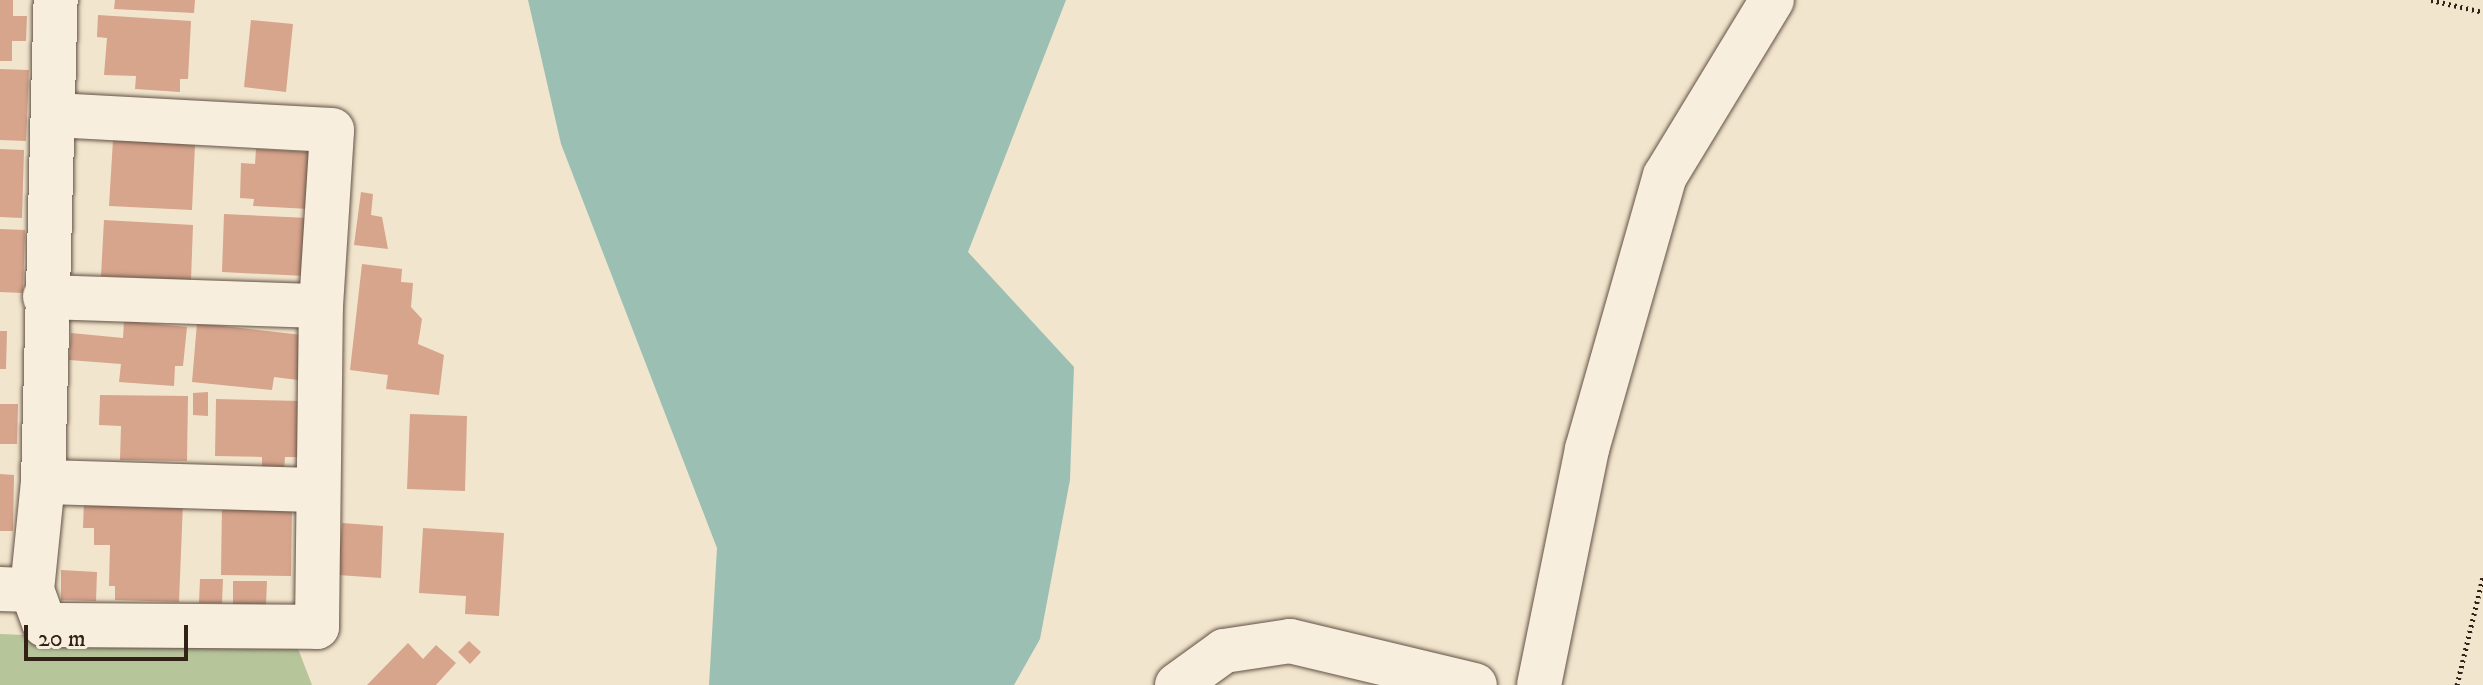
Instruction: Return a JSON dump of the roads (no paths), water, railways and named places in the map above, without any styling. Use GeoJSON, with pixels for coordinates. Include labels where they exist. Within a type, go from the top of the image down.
{"type":"FeatureCollection","features":[{"type":"Feature","properties":{"kind":"street"},"geometry":{"type":"LineString","coordinates":[[53,115],[332,130],[321,306],[316,490],[317,627],[45,625],[16,590],[43,482],[45,297],[56,0]]}},
{"type":"Feature","properties":{"kind":"street"},"geometry":{"type":"LineString","coordinates":[[1539,685],[1587,449],[1665,176],[1772,0]]}},
{"type":"Feature","properties":{"kind":"street"},"geometry":{"type":"LineString","coordinates":[[45,297],[321,306]]}},
{"type":"Feature","properties":{"kind":"street"},"geometry":{"type":"LineString","coordinates":[[43,482],[316,490]]}},
{"type":"Feature","properties":{"kind":"street"},"geometry":{"type":"LineString","coordinates":[[1177,685],[1224,651],[1290,641],[1475,685]]}},
{"type":"Feature","properties":{"kind":"water"},"geometry":{"type":"Polygon","coordinates":[[[528,0],[1066,0],[968,252],[1074,367],[1070,480],[1040,639],[1014,685],[709,685],[717,548],[561,144],[528,0]]]}}]}
